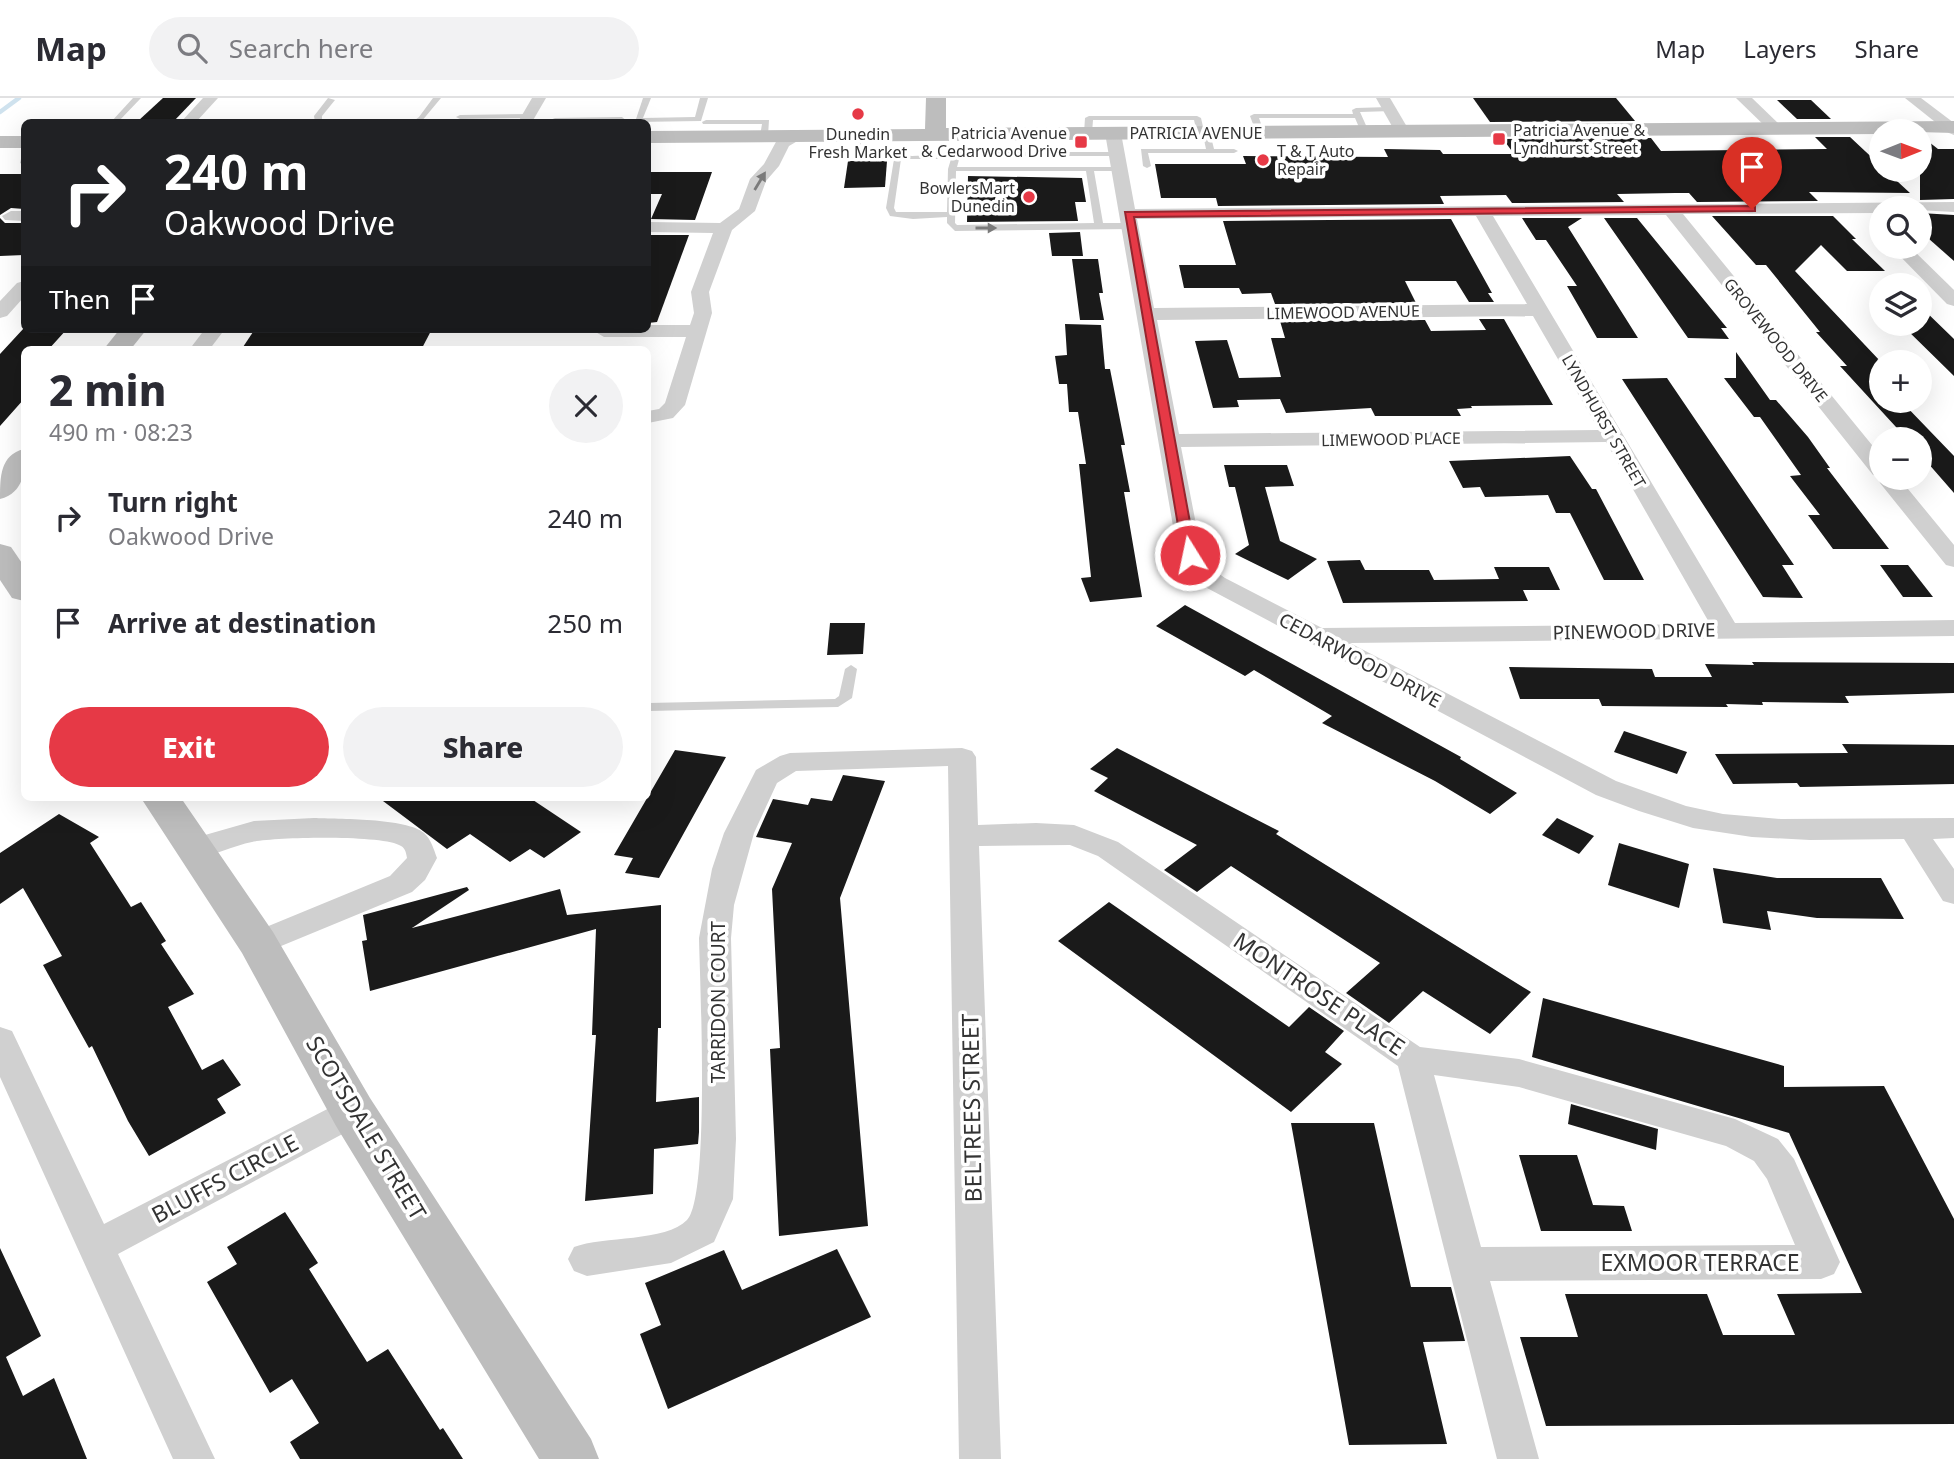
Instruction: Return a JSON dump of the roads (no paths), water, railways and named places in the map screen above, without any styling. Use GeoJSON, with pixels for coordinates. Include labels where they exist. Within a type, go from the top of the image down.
{"type":"FeatureCollection","features":[{"type":"Feature","properties":{"kind":"street"},"geometry":{"type":"LineString","coordinates":[[191,119],[211,98]]}},
{"type":"Feature","properties":{"kind":"street"},"geometry":{"type":"LineString","coordinates":[[527,119],[539,98]]}},
{"type":"Feature","properties":{"kind":"street"},"geometry":{"type":"LineString","coordinates":[[936,98],[936,134]]}},
{"type":"Feature","properties":{"kind":"street"},"geometry":{"type":"LineString","coordinates":[[1743,98],[1775,128]]}},
{"type":"Feature","properties":{"kind":"street"},"geometry":{"type":"LineString","coordinates":[[1912,98],[1953,128]]}},
{"type":"Feature","properties":{"kind":"street"},"geometry":{"type":"LineString","coordinates":[[1386,104],[1402,132]]}},
{"type":"Feature","properties":{"kind":"street","name":"PATRICIA AVENUE"},"geometry":{"type":"LineString","coordinates":[[651,126],[703,126],[764,136],[936,134],[989,144],[1088,133],[1117,152],[1259,132],[1361,124],[1402,132],[1953,128]]}},
{"type":"Feature","properties":{"kind":"street"},"geometry":{"type":"LineString","coordinates":[[651,416],[666,414],[675,405],[703,313],[700,292],[724,228],[747,211],[758,179],[771,166],[783,143],[798,136]]}},
{"type":"Feature","properties":{"kind":"street"},"geometry":{"type":"LineString","coordinates":[[0,142],[21,142]]}},
{"type":"Feature","properties":{"kind":"street","name":"CEDARWOOD DRIVE"},"geometry":{"type":"LineString","coordinates":[[1117,152],[1190,555],[1199,570],[1216,583],[1314,636],[1605,788],[1659,808],[1721,824],[1772,828],[1954,828]]}},
{"type":"Feature","properties":{"kind":"street"},"geometry":{"type":"LineString","coordinates":[[1130,220],[1482,211],[1954,207]]}},
{"type":"Feature","properties":{"kind":"street"},"geometry":{"type":"LineString","coordinates":[[1860,208],[1869,217]]}},
{"type":"Feature","properties":{"kind":"street","name":"GROVEWOOD DRIVE"},"geometry":{"type":"LineString","coordinates":[[1671,210],[1869,455]]}},
{"type":"Feature","properties":{"kind":"street","name":"LYNDHURST STREET"},"geometry":{"type":"LineString","coordinates":[[1482,211],[1726,630]]}},
{"type":"Feature","properties":{"kind":"street"},"geometry":{"type":"LineString","coordinates":[[651,227],[724,228]]}},
{"type":"Feature","properties":{"kind":"street"},"geometry":{"type":"LineString","coordinates":[[1912,259],[1954,300]]}},
{"type":"Feature","properties":{"kind":"street"},"geometry":{"type":"LineString","coordinates":[[0,290],[21,288]]}},
{"type":"Feature","properties":{"kind":"street"},"geometry":{"type":"LineString","coordinates":[[0,312],[21,290]]}},
{"type":"Feature","properties":{"kind":"street","name":"LIMEWOOD AVENUE"},"geometry":{"type":"LineString","coordinates":[[1148,314],[1539,310]]}},
{"type":"Feature","properties":{"kind":"street"},"geometry":{"type":"LineString","coordinates":[[651,331],[696,331]]}},
{"type":"Feature","properties":{"kind":"street","name":"LIMEWOOD PLACE"},"geometry":{"type":"LineString","coordinates":[[1170,441],[1613,436]]}},
{"type":"Feature","properties":{"kind":"street"},"geometry":{"type":"LineString","coordinates":[[1898,490],[1954,560]]}},
{"type":"Feature","properties":{"kind":"street"},"geometry":{"type":"LineString","coordinates":[[0,554],[21,586]]}},
{"type":"Feature","properties":{"kind":"street","name":"PINEWOOD DRIVE"},"geometry":{"type":"LineString","coordinates":[[1314,636],[1954,628]]}},
{"type":"Feature","properties":{"kind":"street","name":"BELTREES STREET"},"geometry":{"type":"LineString","coordinates":[[962,757],[980,1459]]}},
{"type":"Feature","properties":{"kind":"street","name":"TARRIDON COURT"},"geometry":{"type":"LineString","coordinates":[[587,1259],[671,1247],[701,1231],[715,1199],[718,1139],[715,938],[726,869],[739,833],[766,777],[790,762],[962,757]]}},
{"type":"Feature","properties":{"kind":"street","name":"SCOTSDALE STREET"},"geometry":{"type":"LineString","coordinates":[[163,801],[258,943],[353,1111],[571,1459]]}},
{"type":"Feature","properties":{"kind":"street"},"geometry":{"type":"LineString","coordinates":[[194,848],[260,830],[314,829],[389,833],[406,836],[418,844],[422,858],[414,872],[401,884],[258,943]]}},
{"type":"Feature","properties":{"kind":"street"},"geometry":{"type":"LineString","coordinates":[[1912,829],[1954,893]]}},
{"type":"Feature","properties":{"kind":"street","name":"MONTROSE PLACE"},"geometry":{"type":"LineString","coordinates":[[965,836],[1036,833],[1074,835],[1108,849],[1413,1059],[1518,1459]]}},
{"type":"Feature","properties":{"kind":"street"},"geometry":{"type":"LineString","coordinates":[[0,1040],[194,1459]]}},
{"type":"Feature","properties":{"kind":"street","name":"EXMOOR TERRACE"},"geometry":{"type":"LineString","coordinates":[[1413,1059],[1519,1073],[1735,1134],[1766,1150],[1781,1170],[1821,1262],[1466,1265]]}},
{"type":"Feature","properties":{"kind":"street","name":"BLUFFS CIRCLE"},"geometry":{"type":"LineString","coordinates":[[97,1246],[353,1111]]}},
{"type":"Feature","properties":{"kind":"lane"},"geometry":{"type":"LineString","coordinates":[[117,119],[137,98]]}},
{"type":"Feature","properties":{"kind":"lane"},"geometry":{"type":"LineString","coordinates":[[422,119],[437,98]]}},
{"type":"Feature","properties":{"kind":"lane"},"geometry":{"type":"LineString","coordinates":[[643,119],[647,98]]}},
{"type":"Feature","properties":{"kind":"lane"},"geometry":{"type":"LineString","coordinates":[[703,126],[704,98]]}},
{"type":"Feature","properties":{"kind":"lane"},"geometry":{"type":"LineString","coordinates":[[318,119],[331,100]]}},
{"type":"Feature","properties":{"kind":"lane"},"geometry":{"type":"LineString","coordinates":[[1361,124],[1356,110],[1386,104]]}},
{"type":"Feature","properties":{"kind":"lane"},"geometry":{"type":"LineString","coordinates":[[460,117],[527,119]]}},
{"type":"Feature","properties":{"kind":"lane"},"geometry":{"type":"LineString","coordinates":[[1088,133],[1089,118],[1196,118],[1206,139]]}},
{"type":"Feature","properties":{"kind":"lane"},"geometry":{"type":"LineString","coordinates":[[858,135],[858,153],[898,156],[956,156],[989,144],[1117,152]]}},
{"type":"Feature","properties":{"kind":"lane"},"geometry":{"type":"LineString","coordinates":[[1147,166],[1144,151],[1206,139],[1234,151]]}},
{"type":"Feature","properties":{"kind":"lane"},"geometry":{"type":"LineString","coordinates":[[953,169],[1090,169],[1117,152]]}},
{"type":"Feature","properties":{"kind":"lane"},"geometry":{"type":"LineString","coordinates":[[898,156],[890,208],[893,214],[951,214]]}},
{"type":"Feature","properties":{"kind":"lane"},"geometry":{"type":"LineString","coordinates":[[956,156],[951,214],[954,229],[1099,226],[1130,220]]}},
{"type":"Feature","properties":{"kind":"lane"},"geometry":{"type":"LineString","coordinates":[[1090,169],[1099,226]]}},
{"type":"Feature","properties":{"kind":"lane"},"geometry":{"type":"LineString","coordinates":[[651,707],[838,703],[845,698],[851,669]]}},
{"type":"Feature","properties":{"kind":"waterway"},"geometry":{"type":"LineString","coordinates":[[0,112],[19,98]]}},
{"type":"Feature","properties":{"kind":"place","name":"Dunedin Fresh Market"},"geometry":{"type":"Point","coordinates":[858,114]}},
{"type":"Feature","properties":{"kind":"place","name":"Patricia Avenue & Lyndhurst Street"},"geometry":{"type":"Point","coordinates":[1499,139]}},
{"type":"Feature","properties":{"kind":"place","name":"Patricia Avenue & Cedarwood Drive"},"geometry":{"type":"Point","coordinates":[1081,142]}},
{"type":"Feature","properties":{"kind":"place","name":"T & T Auto Repair"},"geometry":{"type":"Point","coordinates":[1263,160]}},
{"type":"Feature","properties":{"kind":"place","name":"BowlersMart Dunedin"},"geometry":{"type":"Point","coordinates":[1029,197]}}]}
